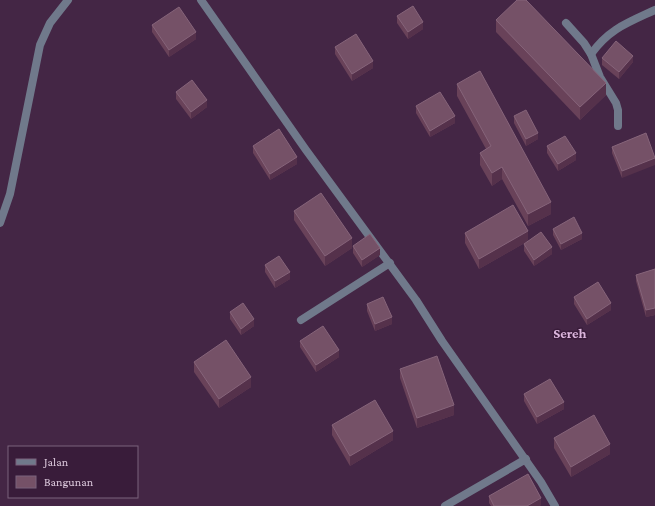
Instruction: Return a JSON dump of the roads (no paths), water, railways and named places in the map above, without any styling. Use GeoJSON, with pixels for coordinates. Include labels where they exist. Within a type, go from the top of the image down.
{"type":"FeatureCollection","features":[{"type":"Feature","properties":{"kind":"street"},"geometry":{"type":"LineString","coordinates":[[0,223],[13,181],[40,45],[50,23],[68,0]]}},
{"type":"Feature","properties":{"kind":"street"},"geometry":{"type":"LineString","coordinates":[[201,0],[306,150],[416,300],[442,341],[526,459],[555,506]]}},
{"type":"Feature","properties":{"kind":"street"},"geometry":{"type":"LineString","coordinates":[[591,54],[609,33],[655,10]]}},
{"type":"Feature","properties":{"kind":"street"},"geometry":{"type":"LineString","coordinates":[[566,23],[584,43],[591,54],[600,77],[616,103],[618,110],[618,126]]}},
{"type":"Feature","properties":{"kind":"street"},"geometry":{"type":"LineString","coordinates":[[301,320],[390,264]]}},
{"type":"Feature","properties":{"kind":"street"},"geometry":{"type":"LineString","coordinates":[[445,506],[526,459]]}},
{"type":"Feature","properties":{"kind":"district","name":"Sereh"},"geometry":{"type":"Point","coordinates":[570,333]}}]}
